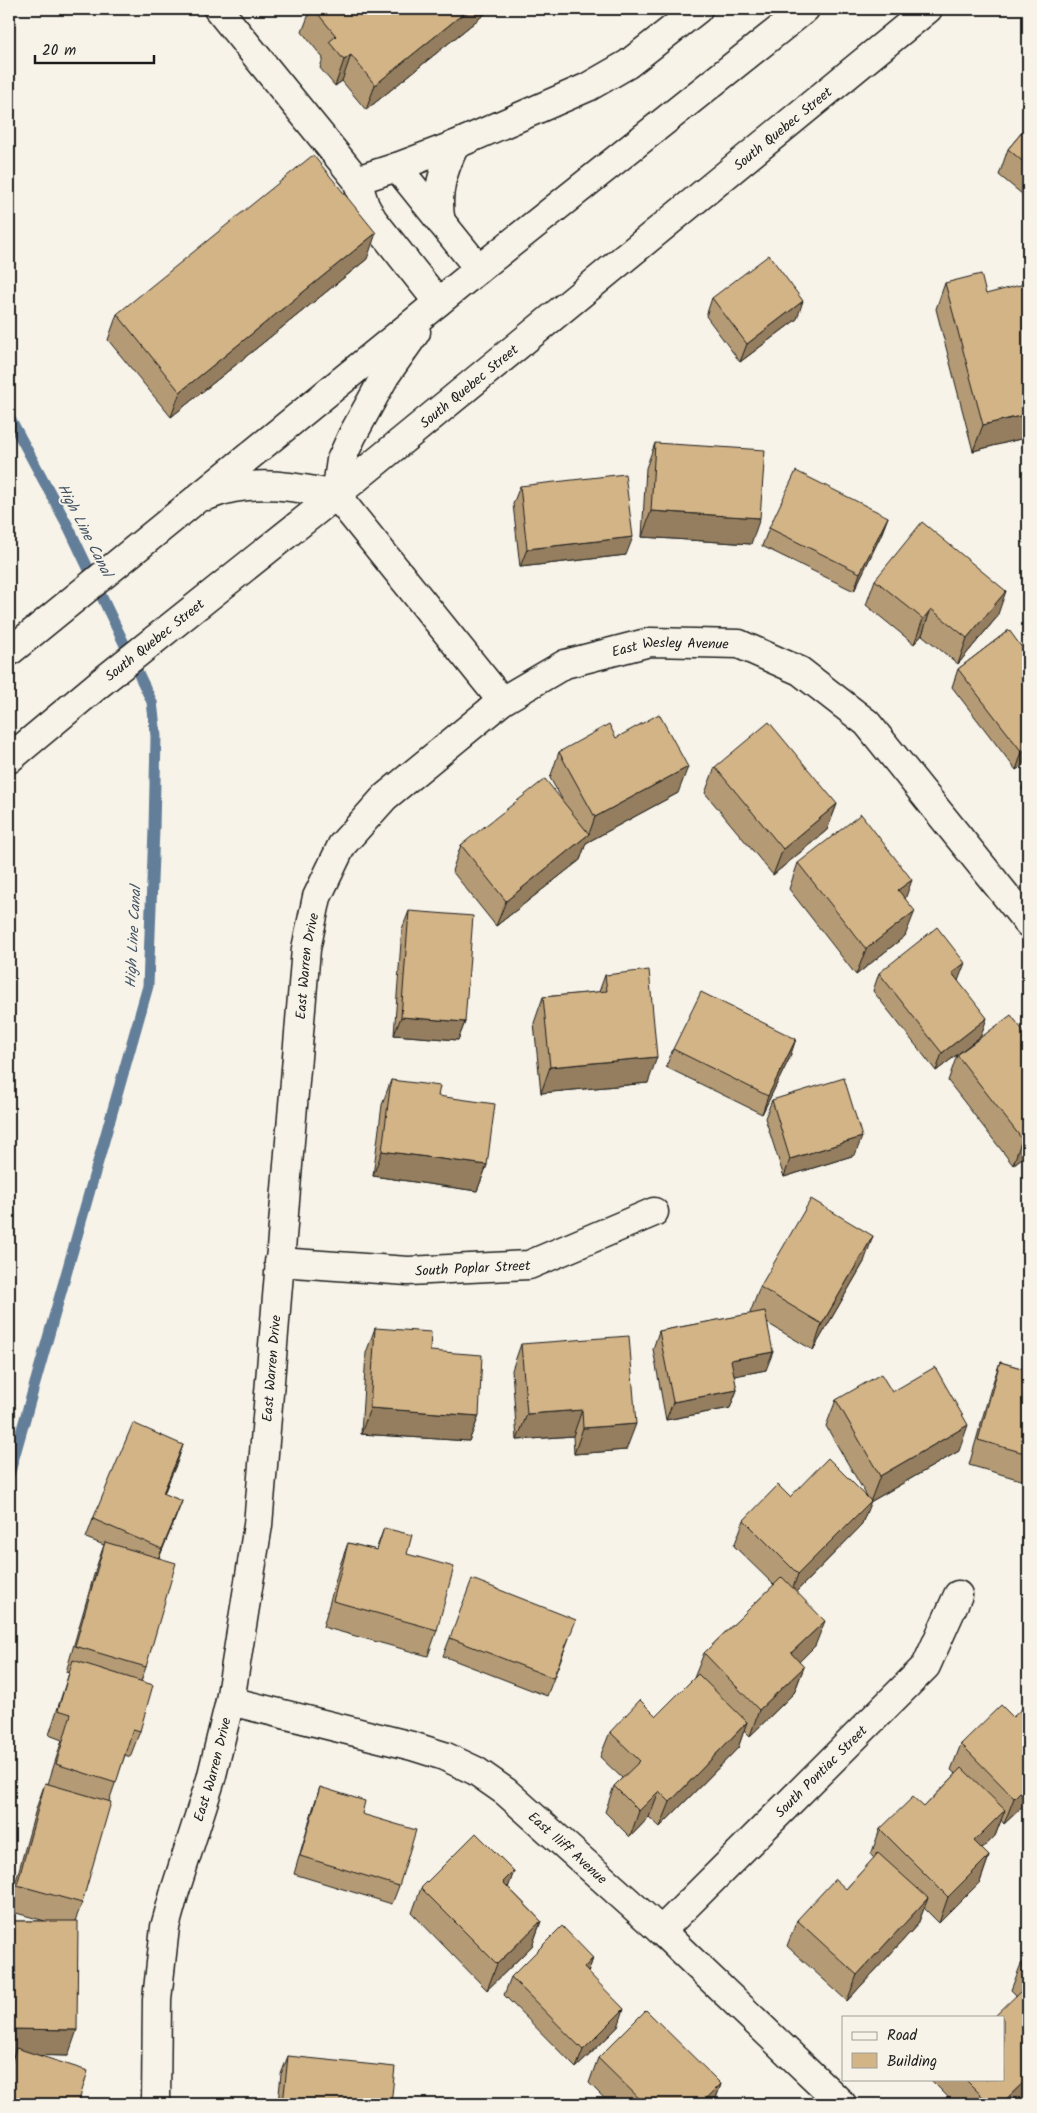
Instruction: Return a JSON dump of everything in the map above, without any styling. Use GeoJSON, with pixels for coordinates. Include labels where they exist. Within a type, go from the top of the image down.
{"type":"FeatureCollection","features":[{"type":"Feature","properties":{"kind":"street"},"geometry":{"type":"LineString","coordinates":[[218,9],[357,180],[365,206],[373,220],[438,302]]}},
{"type":"Feature","properties":{"kind":"street"},"geometry":{"type":"LineString","coordinates":[[357,180],[455,145],[572,95],[607,77],[645,51],[698,9]]}},
{"type":"Feature","properties":{"kind":"street"},"geometry":{"type":"LineString","coordinates":[[9,652],[438,302],[805,9]]}},
{"type":"Feature","properties":{"kind":"street","name":"South Quebec Street"},"geometry":{"type":"LineString","coordinates":[[9,759],[99,684],[336,495],[928,9]]}},
{"type":"Feature","properties":{"kind":"street"},"geometry":{"type":"LineString","coordinates":[[441,222],[438,200],[439,189],[455,145]]}},
{"type":"Feature","properties":{"kind":"street"},"geometry":{"type":"LineString","coordinates":[[396,167],[479,269]]}},
{"type":"Feature","properties":{"kind":"street"},"geometry":{"type":"LineString","coordinates":[[336,495],[341,460],[364,411],[385,376],[438,302]]}},
{"type":"Feature","properties":{"kind":"street"},"geometry":{"type":"LineString","coordinates":[[191,503],[218,491],[242,486],[300,487],[336,495],[502,701]]}},
{"type":"Feature","properties":{"kind":"street","name":"East Wesley Avenue"},"geometry":{"type":"LineString","coordinates":[[502,701],[565,664],[650,642],[739,644],[800,671],[867,723],[1028,923]]}},
{"type":"Feature","properties":{"kind":"street","name":"East Warren Drive"},"geometry":{"type":"LineString","coordinates":[[156,2104],[157,1999],[166,1927],[174,1891],[211,1779],[230,1701],[258,1525],[306,949],[317,898],[342,845],[385,797],[502,701]]}},
{"type":"Feature","properties":{"kind":"street","name":"South Poplar Street"},"geometry":{"type":"LineString","coordinates":[[279,1262],[408,1271],[529,1265],[654,1212]]}},
{"type":"Feature","properties":{"kind":"street","name":"South Pontiac Street"},"geometry":{"type":"LineString","coordinates":[[661,1931],[926,1666],[958,1595]]}},
{"type":"Feature","properties":{"kind":"street","name":"East Iliff Avenue"},"geometry":{"type":"LineString","coordinates":[[230,1701],[412,1746],[444,1756],[476,1771],[536,1816],[661,1931],[842,2104]]}},
{"type":"Feature","properties":{"kind":"building"},"geometry":{"type":"Polygon","coordinates":[[[314,9],[469,9],[375,85],[351,55],[344,60],[329,42],[336,36],[314,9]]]}},
{"type":"Feature","properties":{"kind":"building"},"geometry":{"type":"Polygon","coordinates":[[[1028,125],[1028,166],[1008,149],[1028,125]]]}},
{"type":"Feature","properties":{"kind":"building"},"geometry":{"type":"Polygon","coordinates":[[[313,155],[376,233],[180,392],[117,314],[313,155]]]}},
{"type":"Feature","properties":{"kind":"building"},"geometry":{"type":"Polygon","coordinates":[[[769,255],[803,301],[747,344],[712,298],[769,255]]]}},
{"type":"Feature","properties":{"kind":"building"},"geometry":{"type":"Polygon","coordinates":[[[981,274],[986,294],[1028,283],[1028,414],[983,425],[945,283],[981,274]]]}},
{"type":"Feature","properties":{"kind":"building"},"geometry":{"type":"Polygon","coordinates":[[[655,443],[765,450],[760,518],[651,511],[655,443]]]}},
{"type":"Feature","properties":{"kind":"building"},"geometry":{"type":"Polygon","coordinates":[[[796,471],[888,517],[860,573],[769,528],[796,471]]]}},
{"type":"Feature","properties":{"kind":"building"},"geometry":{"type":"Polygon","coordinates":[[[625,474],[633,537],[527,549],[520,486],[625,474]]]}},
{"type":"Feature","properties":{"kind":"building"},"geometry":{"type":"Polygon","coordinates":[[[922,522],[1006,591],[967,638],[931,609],[923,619],[875,580],[922,522]]]}},
{"type":"Feature","properties":{"kind":"building"},"geometry":{"type":"Polygon","coordinates":[[[1009,630],[1028,656],[1028,748],[1022,752],[958,669],[1009,630]]]}},
{"type":"Feature","properties":{"kind":"building"},"geometry":{"type":"Polygon","coordinates":[[[659,714],[688,767],[595,817],[559,752],[609,724],[616,738],[659,714]]]}},
{"type":"Feature","properties":{"kind":"building"},"geometry":{"type":"Polygon","coordinates":[[[769,722],[837,804],[783,849],[715,767],[769,722]]]}},
{"type":"Feature","properties":{"kind":"building"},"geometry":{"type":"Polygon","coordinates":[[[545,779],[589,834],[506,901],[461,845],[545,779]]]}},
{"type":"Feature","properties":{"kind":"building"},"geometry":{"type":"Polygon","coordinates":[[[861,814],[912,880],[898,890],[915,911],[866,949],[798,863],[861,814]]]}},
{"type":"Feature","properties":{"kind":"building"},"geometry":{"type":"Polygon","coordinates":[[[409,911],[473,916],[465,1022],[401,1017],[409,911]]]}},
{"type":"Feature","properties":{"kind":"building"},"geometry":{"type":"Polygon","coordinates":[[[937,927],[965,963],[952,973],[987,1018],[942,1053],[879,973],[937,927]]]}},
{"type":"Feature","properties":{"kind":"building"},"geometry":{"type":"Polygon","coordinates":[[[649,970],[657,1057],[550,1067],[543,997],[607,991],[605,975],[649,970]]]}},
{"type":"Feature","properties":{"kind":"building"},"geometry":{"type":"Polygon","coordinates":[[[701,992],[796,1039],[768,1096],[673,1049],[701,992]]]}},
{"type":"Feature","properties":{"kind":"building"},"geometry":{"type":"Polygon","coordinates":[[[1011,1015],[1028,1037],[1028,1134],[1022,1139],[957,1055],[1011,1015]]]}},
{"type":"Feature","properties":{"kind":"building"},"geometry":{"type":"Polygon","coordinates":[[[844,1078],[862,1137],[790,1159],[772,1100],[844,1078]]]}},
{"type":"Feature","properties":{"kind":"building"},"geometry":{"type":"Polygon","coordinates":[[[391,1080],[440,1086],[438,1096],[495,1104],[487,1165],[382,1151],[391,1080]]]}},
{"type":"Feature","properties":{"kind":"building"},"geometry":{"type":"Polygon","coordinates":[[[811,1199],[873,1236],[822,1324],[760,1287],[811,1199]]]}},
{"type":"Feature","properties":{"kind":"building"},"geometry":{"type":"Polygon","coordinates":[[[765,1311],[773,1352],[731,1360],[737,1390],[673,1402],[659,1331],[765,1311]]]}},
{"type":"Feature","properties":{"kind":"building"},"geometry":{"type":"Polygon","coordinates":[[[375,1328],[431,1332],[430,1351],[482,1355],[479,1416],[370,1408],[375,1328]]]}},
{"type":"Feature","properties":{"kind":"building"},"geometry":{"type":"Polygon","coordinates":[[[629,1336],[636,1424],[583,1428],[582,1410],[527,1414],[521,1344],[629,1336]]]}},
{"type":"Feature","properties":{"kind":"building"},"geometry":{"type":"Polygon","coordinates":[[[1000,1362],[1028,1370],[1028,1454],[978,1440],[1000,1362]]]}},
{"type":"Feature","properties":{"kind":"building"},"geometry":{"type":"Polygon","coordinates":[[[935,1367],[968,1425],[880,1476],[836,1400],[881,1374],[892,1392],[935,1367]]]}},
{"type":"Feature","properties":{"kind":"building"},"geometry":{"type":"Polygon","coordinates":[[[133,1423],[183,1445],[163,1493],[182,1501],[162,1549],[93,1519],[133,1423]]]}},
{"type":"Feature","properties":{"kind":"building"},"geometry":{"type":"Polygon","coordinates":[[[828,1458],[871,1501],[798,1574],[744,1520],[778,1485],[790,1497],[828,1458]]]}},
{"type":"Feature","properties":{"kind":"building"},"geometry":{"type":"Polygon","coordinates":[[[384,1528],[412,1535],[407,1554],[454,1567],[437,1630],[333,1601],[348,1543],[377,1550],[384,1528]]]}},
{"type":"Feature","properties":{"kind":"building"},"geometry":{"type":"Polygon","coordinates":[[[105,1542],[176,1563],[146,1667],[75,1646],[105,1542]]]}},
{"type":"Feature","properties":{"kind":"building"},"geometry":{"type":"Polygon","coordinates":[[[782,1577],[825,1621],[791,1653],[804,1667],[759,1710],[704,1653],[782,1577]]]}},
{"type":"Feature","properties":{"kind":"building"},"geometry":{"type":"Polygon","coordinates":[[[472,1579],[576,1620],[553,1678],[450,1638],[472,1579]]]}},
{"type":"Feature","properties":{"kind":"building"},"geometry":{"type":"Polygon","coordinates":[[[73,1660],[153,1685],[140,1731],[133,1729],[116,1783],[56,1764],[71,1714],[58,1710],[73,1660]]]}},
{"type":"Feature","properties":{"kind":"building"},"geometry":{"type":"Polygon","coordinates":[[[698,1674],[747,1722],[670,1802],[659,1791],[639,1811],[614,1786],[640,1761],[610,1732],[640,1700],[656,1716],[698,1674]]]}},
{"type":"Feature","properties":{"kind":"building"},"geometry":{"type":"Polygon","coordinates":[[[1028,1703],[1028,1784],[1014,1798],[961,1744],[1001,1705],[1013,1717],[1028,1703]]]}},
{"type":"Feature","properties":{"kind":"building"},"geometry":{"type":"Polygon","coordinates":[[[962,1768],[1005,1810],[974,1841],[989,1856],[948,1897],[880,1829],[913,1797],[924,1807],[962,1768]]]}},
{"type":"Feature","properties":{"kind":"building"},"geometry":{"type":"Polygon","coordinates":[[[45,1783],[111,1802],[82,1903],[17,1885],[45,1783]]]}},
{"type":"Feature","properties":{"kind":"building"},"geometry":{"type":"Polygon","coordinates":[[[320,1787],[365,1801],[362,1814],[416,1830],[399,1886],[300,1856],[320,1787]]]}},
{"type":"Feature","properties":{"kind":"building"},"geometry":{"type":"Polygon","coordinates":[[[476,1833],[514,1871],[503,1882],[541,1921],[497,1964],[421,1888],[476,1833]]]}},
{"type":"Feature","properties":{"kind":"building"},"geometry":{"type":"Polygon","coordinates":[[[878,1853],[928,1898],[857,1975],[797,1920],[835,1879],[846,1889],[878,1853]]]}},
{"type":"Feature","properties":{"kind":"building"},"geometry":{"type":"Polygon","coordinates":[[[9,1921],[78,1921],[77,2030],[9,2029],[9,1921]]]}},
{"type":"Feature","properties":{"kind":"building"},"geometry":{"type":"Polygon","coordinates":[[[562,1926],[593,1958],[584,1968],[624,2009],[583,2050],[511,1977],[562,1926]]]}},
{"type":"Feature","properties":{"kind":"building"},"geometry":{"type":"Polygon","coordinates":[[[1028,1957],[1028,1972],[1021,1964],[1028,1957]]]}},
{"type":"Feature","properties":{"kind":"building"},"geometry":{"type":"Polygon","coordinates":[[[1022,1990],[1028,1997],[1028,2078],[1001,2104],[990,2104],[966,2080],[1004,2080],[1004,2016],[995,2016],[1022,1990]]]}},
{"type":"Feature","properties":{"kind":"building"},"geometry":{"type":"Polygon","coordinates":[[[646,2010],[721,2084],[701,2104],[645,2104],[598,2058],[646,2010]]]}},
{"type":"Feature","properties":{"kind":"building"},"geometry":{"type":"Polygon","coordinates":[[[16,2048],[88,2071],[78,2104],[9,2104],[9,2071],[16,2048]]]}},
{"type":"Feature","properties":{"kind":"building"},"geometry":{"type":"Polygon","coordinates":[[[288,2056],[395,2067],[391,2104],[283,2104],[288,2056]]]}},
{"type":"Feature","properties":{"kind":"building"},"geometry":{"type":"Polygon","coordinates":[[[739,2099],[745,2104],[733,2104],[739,2099]]]}},
{"type":"Feature","properties":{"kind":"waterway","name":"High Line Canal"},"geometry":{"type":"LineString","coordinates":[[9,416],[69,528],[152,702],[156,736],[148,986],[9,1475]]}}]}
